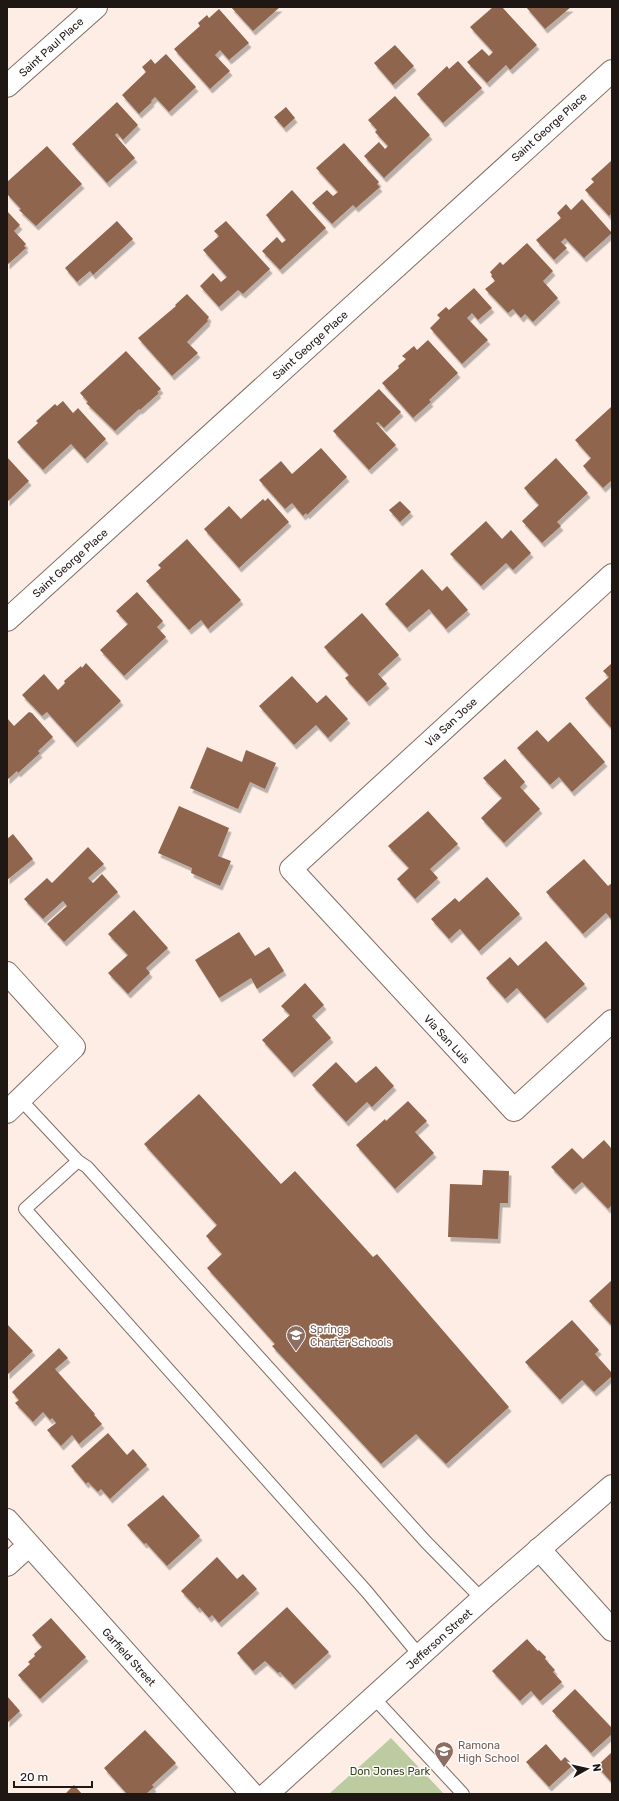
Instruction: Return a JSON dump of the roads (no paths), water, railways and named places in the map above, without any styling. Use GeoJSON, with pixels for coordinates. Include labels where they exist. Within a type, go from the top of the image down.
{"type":"FeatureCollection","features":[{"type":"Feature","properties":{"kind":"street","name":"Saint Paul Place"},"geometry":{"type":"LineString","coordinates":[[7,86],[96,7]]}},
{"type":"Feature","properties":{"kind":"street","name":"Saint George Place"},"geometry":{"type":"LineString","coordinates":[[7,620],[612,71]]}},
{"type":"Feature","properties":{"kind":"street","name":"Via San Jose"},"geometry":{"type":"LineString","coordinates":[[291,869],[612,575]]}},
{"type":"Feature","properties":{"kind":"street","name":"Via San Luis"},"geometry":{"type":"LineString","coordinates":[[291,869],[514,1110],[612,1021]]}},
{"type":"Feature","properties":{"kind":"street"},"geometry":{"type":"LineString","coordinates":[[7,973],[74,1047],[14,1106]]}},
{"type":"Feature","properties":{"kind":"street","name":"Jefferson Street"},"geometry":{"type":"LineString","coordinates":[[267,1794],[482,1599],[612,1486]]}},
{"type":"Feature","properties":{"kind":"street","name":"Garfield Street"},"geometry":{"type":"LineString","coordinates":[[7,1520],[252,1794]]}},
{"type":"Feature","properties":{"kind":"street"},"geometry":{"type":"LineString","coordinates":[[7,1565],[29,1545]]}},
{"type":"Feature","properties":{"kind":"street"},"geometry":{"type":"LineString","coordinates":[[538,1550],[612,1630]]}},
{"type":"Feature","properties":{"kind":"lane"},"geometry":{"type":"LineString","coordinates":[[14,1106],[78,1161],[88,1167],[426,1542],[482,1599]]}},
{"type":"Feature","properties":{"kind":"lane"},"geometry":{"type":"LineString","coordinates":[[78,1161],[25,1209],[367,1592],[420,1656]]}},
{"type":"Feature","properties":{"kind":"lane"},"geometry":{"type":"LineString","coordinates":[[374,1698],[463,1794]]}},
{"type":"Feature","properties":{"kind":"place","name":"Springs Charter Schools"},"geometry":{"type":"Point","coordinates":[296,1352]}},
{"type":"Feature","properties":{"kind":"place","name":"Ramona High School"},"geometry":{"type":"Point","coordinates":[444,1768]}},
{"type":"Feature","properties":{"kind":"park label","name":"Don Jones Park"},"geometry":{"type":"Point","coordinates":[390,1771]}}]}
